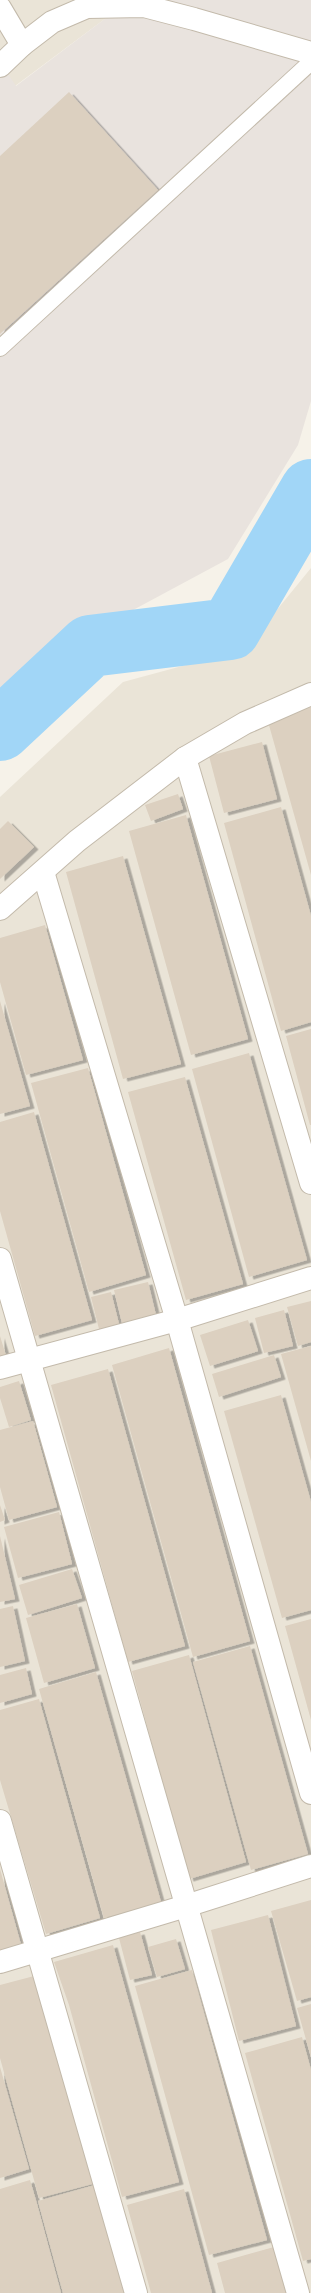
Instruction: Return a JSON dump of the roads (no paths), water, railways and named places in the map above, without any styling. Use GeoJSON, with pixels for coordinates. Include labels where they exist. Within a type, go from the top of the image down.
{"type":"FeatureCollection","features":[{"type":"Feature","properties":{"kind":"street"},"geometry":{"type":"LineString","coordinates":[[0,66],[22,45],[52,22],[87,7],[144,6],[311,53]]}},
{"type":"Feature","properties":{"kind":"street"},"geometry":{"type":"LineString","coordinates":[[0,8],[22,45]]}},
{"type":"Feature","properties":{"kind":"street"},"geometry":{"type":"LineString","coordinates":[[0,909],[77,841],[185,758],[245,723],[311,694]]}},
{"type":"Feature","properties":{"kind":"street"},"geometry":{"type":"LineString","coordinates":[[185,758],[311,1183]]}},
{"type":"Feature","properties":{"kind":"street"},"geometry":{"type":"LineString","coordinates":[[43,872],[177,1320],[311,1794]]}},
{"type":"Feature","properties":{"kind":"street"},"geometry":{"type":"LineString","coordinates":[[0,1258],[186,1906],[302,2288]]}},
{"type":"Feature","properties":{"kind":"street"},"geometry":{"type":"LineString","coordinates":[[0,1368],[177,1320],[311,1278]]}},
{"type":"Feature","properties":{"kind":"street"},"geometry":{"type":"LineString","coordinates":[[0,1821],[136,2293]]}},
{"type":"Feature","properties":{"kind":"street"},"geometry":{"type":"LineString","coordinates":[[0,1962],[186,1906],[311,1866]]}},
{"type":"Feature","properties":{"kind":"lane"},"geometry":{"type":"LineString","coordinates":[[0,348],[311,62]]}},
{"type":"Feature","properties":{"kind":"waterway"},"geometry":{"type":"LineString","coordinates":[[0,730],[90,646],[230,629],[311,490]]}}]}
